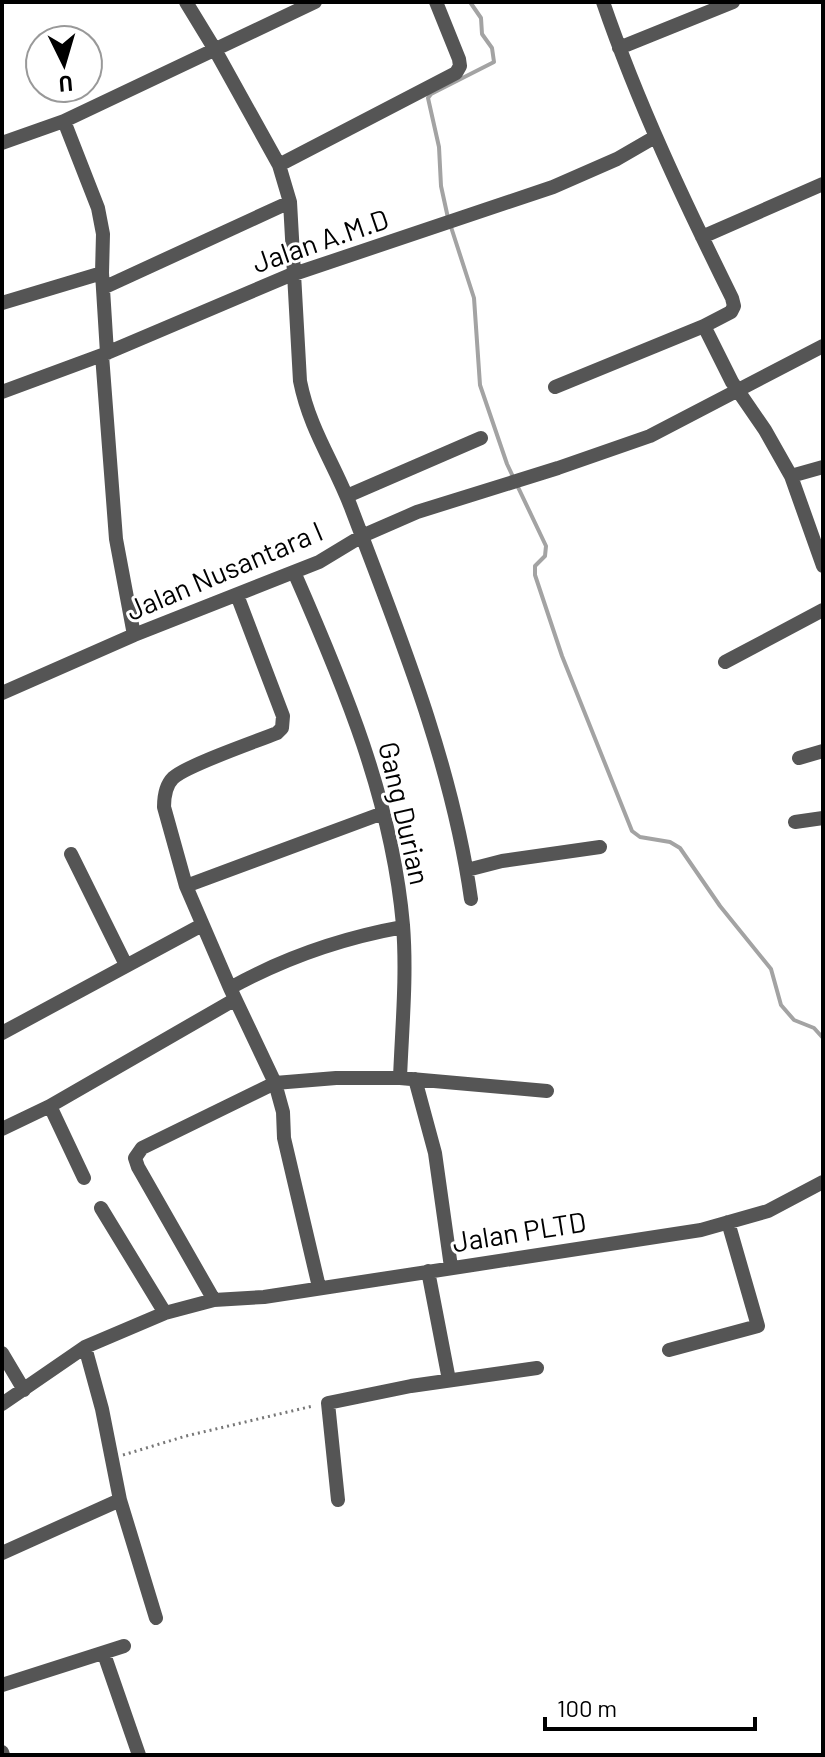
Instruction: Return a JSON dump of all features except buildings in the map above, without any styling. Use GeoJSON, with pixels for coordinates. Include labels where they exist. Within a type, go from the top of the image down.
{"type":"FeatureCollection","features":[{"type":"Feature","properties":{"kind":"street"},"geometry":{"type":"LineString","coordinates":[[186,2],[279,165],[290,202],[300,381],[304,402],[312,426],[347,496],[408,657],[450,798],[471,899]]}},
{"type":"Feature","properties":{"kind":"street"},"geometry":{"type":"LineString","coordinates":[[2,143],[64,121],[315,2]]}},
{"type":"Feature","properties":{"kind":"street"},"geometry":{"type":"LineString","coordinates":[[279,165],[456,73],[460,66],[459,59],[436,2]]}},
{"type":"Feature","properties":{"kind":"street"},"geometry":{"type":"LineString","coordinates":[[555,387],[704,326],[731,312],[734,306],[655,137],[603,2]]}},
{"type":"Feature","properties":{"kind":"street"},"geometry":{"type":"LineString","coordinates":[[619,48],[733,2]]}},
{"type":"Feature","properties":{"kind":"street"},"geometry":{"type":"LineString","coordinates":[[64,121],[98,208],[103,234],[104,354],[116,539],[134,635]]}},
{"type":"Feature","properties":{"kind":"street","name":"Jalan A.M.D"},"geometry":{"type":"LineString","coordinates":[[2,392],[104,354],[294,274],[588,173],[655,137]]}},
{"type":"Feature","properties":{"kind":"street"},"geometry":{"type":"LineString","coordinates":[[702,237],[823,184]]}},
{"type":"Feature","properties":{"kind":"street"},"geometry":{"type":"LineString","coordinates":[[2,303],[102,280],[290,202]]}},
{"type":"Feature","properties":{"kind":"street"},"geometry":{"type":"LineString","coordinates":[[704,326],[738,391],[791,476],[823,566]]}},
{"type":"Feature","properties":{"kind":"street","name":"Jalan Nusantara I"},"geometry":{"type":"LineString","coordinates":[[2,693],[134,635],[319,562],[362,536],[417,512],[650,436],[823,346]]}},
{"type":"Feature","properties":{"kind":"street"},"geometry":{"type":"LineString","coordinates":[[347,496],[481,438]]}},
{"type":"Feature","properties":{"kind":"street"},"geometry":{"type":"LineString","coordinates":[[791,476],[823,467]]}},
{"type":"Feature","properties":{"kind":"street","name":"Gang Durian"},"geometry":{"type":"LineString","coordinates":[[294,572],[367,753],[395,870],[403,927],[405,994],[400,1078]]}},
{"type":"Feature","properties":{"kind":"street"},"geometry":{"type":"LineString","coordinates":[[237,595],[284,722],[277,733],[180,773],[167,785],[164,807],[186,886],[232,994],[275,1083],[283,1112],[284,1138],[319,1287]]}},
{"type":"Feature","properties":{"kind":"street"},"geometry":{"type":"LineString","coordinates":[[725,662],[823,610]]}},
{"type":"Feature","properties":{"kind":"street"},"geometry":{"type":"LineString","coordinates":[[799,758],[823,751]]}},
{"type":"Feature","properties":{"kind":"street"},"geometry":{"type":"LineString","coordinates":[[186,886],[383,813]]}},
{"type":"Feature","properties":{"kind":"street"},"geometry":{"type":"LineString","coordinates":[[795,822],[823,818]]}},
{"type":"Feature","properties":{"kind":"street"},"geometry":{"type":"LineString","coordinates":[[467,870],[502,861],[600,847]]}},
{"type":"Feature","properties":{"kind":"street"},"geometry":{"type":"LineString","coordinates":[[71,854],[126,965]]}},
{"type":"Feature","properties":{"kind":"street"},"geometry":{"type":"LineString","coordinates":[[2,1033],[202,925]]}},
{"type":"Feature","properties":{"kind":"street"},"geometry":{"type":"LineString","coordinates":[[2,1129],[50,1106],[295,956],[358,935],[403,927]]}},
{"type":"Feature","properties":{"kind":"street"},"geometry":{"type":"LineString","coordinates":[[214,1300],[138,1167],[135,1158],[139,1150],[275,1083],[336,1078],[400,1078],[547,1091]]}},
{"type":"Feature","properties":{"kind":"street"},"geometry":{"type":"LineString","coordinates":[[415,1079],[435,1153],[451,1267]]}},
{"type":"Feature","properties":{"kind":"street"},"geometry":{"type":"LineString","coordinates":[[50,1106],[84,1178]]}},
{"type":"Feature","properties":{"kind":"street","name":"Jalan PLTD"},"geometry":{"type":"LineString","coordinates":[[2,1404],[85,1347],[165,1313],[214,1300],[264,1297],[701,1230],[768,1211],[823,1182]]}},
{"type":"Feature","properties":{"kind":"street"},"geometry":{"type":"LineString","coordinates":[[101,1208],[165,1313]]}},
{"type":"Feature","properties":{"kind":"street"},"geometry":{"type":"LineString","coordinates":[[669,1350],[758,1326],[728,1222]]}},
{"type":"Feature","properties":{"kind":"street"},"geometry":{"type":"LineString","coordinates":[[428,1271],[449,1380]]}},
{"type":"Feature","properties":{"kind":"street"},"geometry":{"type":"LineString","coordinates":[[85,1347],[120,1500],[156,1618]]}},
{"type":"Feature","properties":{"kind":"street"},"geometry":{"type":"LineString","coordinates":[[2,1353],[24,1390]]}},
{"type":"Feature","properties":{"kind":"street"},"geometry":{"type":"LineString","coordinates":[[338,1500],[328,1403],[449,1380],[537,1368]]}},
{"type":"Feature","properties":{"kind":"street"},"geometry":{"type":"LineString","coordinates":[[2,1553],[120,1500]]}},
{"type":"Feature","properties":{"kind":"street"},"geometry":{"type":"LineString","coordinates":[[2,1685],[124,1646]]}},
{"type":"Feature","properties":{"kind":"street"},"geometry":{"type":"LineString","coordinates":[[104,1654],[139,1755]]}},
{"type":"Feature","properties":{"kind":"path"},"geometry":{"type":"LineString","coordinates":[[112,1458],[186,1436],[328,1403]]}},
{"type":"Feature","properties":{"kind":"waterway"},"geometry":{"type":"LineString","coordinates":[[448,218],[441,186],[439,147],[428,98],[494,62],[492,48],[482,34],[481,18],[470,2]]}},
{"type":"Feature","properties":{"kind":"waterway"},"geometry":{"type":"LineString","coordinates":[[451,227],[474,298],[480,385],[507,464],[546,546],[545,556],[535,566],[535,575],[562,656],[632,831],[640,837],[670,842],[680,848],[720,906],[771,969],[781,1005],[794,1020],[814,1028],[823,1038]]}},
{"type":"Feature","properties":{"kind":"waterway"},"geometry":{"type":"LineString","coordinates":[[823,1058],[823,1069]]}}]}
